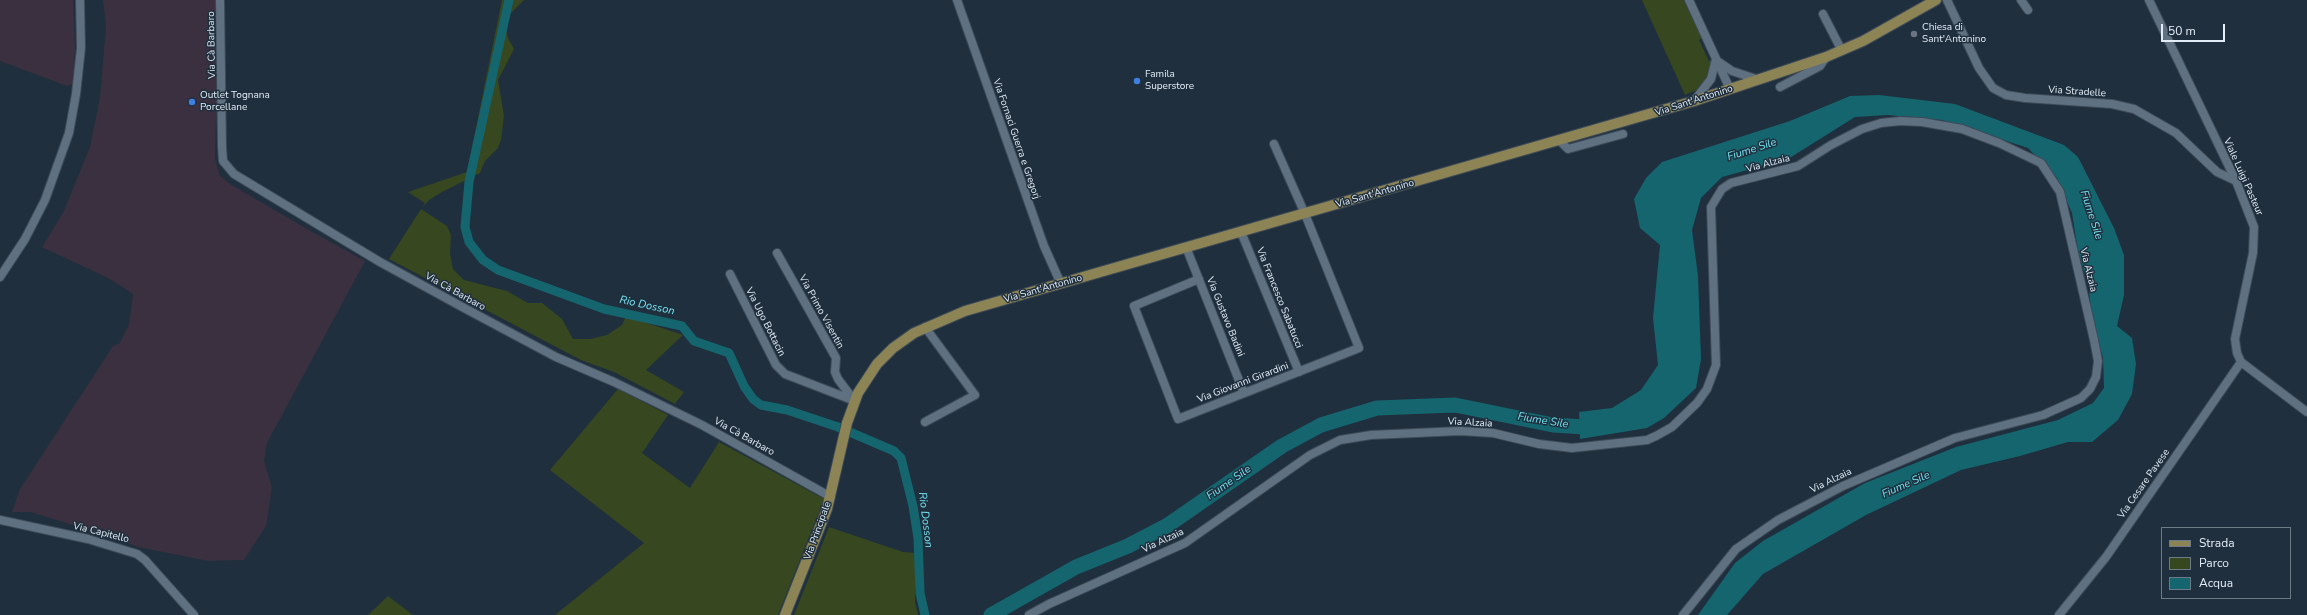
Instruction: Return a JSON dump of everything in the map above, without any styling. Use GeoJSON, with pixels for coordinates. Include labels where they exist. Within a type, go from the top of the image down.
{"type":"FeatureCollection","features":[{"type":"Feature","properties":{"kind":"main road","name":"Via Sant'Antonino"},"geometry":{"type":"LineString","coordinates":[[842,444],[855,401],[867,378],[885,356],[907,338],[925,327],[965,311],[1560,141],[1759,80],[1842,51],[1929,2]]}},
{"type":"Feature","properties":{"kind":"main road","name":"Via Principale"},"geometry":{"type":"LineString","coordinates":[[785,615],[823,522],[831,497],[842,444]]}},
{"type":"Feature","properties":{"kind":"street"},"geometry":{"type":"LineString","coordinates":[[0,277],[25,239],[45,200],[69,133],[76,94],[80,48],[80,0]]}},
{"type":"Feature","properties":{"kind":"street","name":"Via Cà Barbaro"},"geometry":{"type":"LineString","coordinates":[[220,0],[223,162],[234,174],[380,262],[466,310],[556,357],[614,382],[702,425],[831,497]]}},
{"type":"Feature","properties":{"kind":"street","name":"Via Fornaci Guerra e Gregorj"},"geometry":{"type":"LineString","coordinates":[[957,0],[1044,246],[1061,284]]}},
{"type":"Feature","properties":{"kind":"street"},"geometry":{"type":"LineString","coordinates":[[1689,0],[1730,89]]}},
{"type":"Feature","properties":{"kind":"street","name":"Via Stradelle"},"geometry":{"type":"LineString","coordinates":[[1947,0],[1979,68],[1993,88],[2006,94],[2025,98],[2112,104],[2134,110],[2176,134],[2217,172],[2236,181]]}},
{"type":"Feature","properties":{"kind":"street"},"geometry":{"type":"LineString","coordinates":[[2021,0],[2028,10]]}},
{"type":"Feature","properties":{"kind":"street","name":"Viale Luigi Pasteur"},"geometry":{"type":"LineString","coordinates":[[2149,0],[2236,181],[2254,227],[2253,253],[2236,339],[2237,353],[2241,362]]}},
{"type":"Feature","properties":{"kind":"street"},"geometry":{"type":"LineString","coordinates":[[1823,14],[1842,51]]}},
{"type":"Feature","properties":{"kind":"street","name":"Via Sant'Antonino"},"geometry":{"type":"LineString","coordinates":[[1780,87],[1820,66],[1826,57]]}},
{"type":"Feature","properties":{"kind":"street"},"geometry":{"type":"LineString","coordinates":[[1717,61],[1732,71],[1759,80]]}},
{"type":"Feature","properties":{"kind":"street"},"geometry":{"type":"LineString","coordinates":[[1694,101],[1711,79],[1717,61]]}},
{"type":"Feature","properties":{"kind":"street","name":"Via Alzaia"},"geometry":{"type":"LineString","coordinates":[[1029,615],[1049,604],[1185,543],[1310,455],[1340,440],[1371,435],[1460,431],[1493,433],[1539,444],[1572,448],[1647,440],[1672,427],[1697,404],[1707,389],[1716,364],[1711,207],[1722,189],[1731,183],[1798,166],[1831,145],[1862,129],[1881,123],[1900,121],[1922,122],[1962,129],[1999,143],[2041,163],[2060,192],[2094,340],[2098,361],[2096,377],[2090,389],[2081,398],[2043,415],[1955,438],[1843,486],[1778,520],[1736,549],[1683,615]]}},
{"type":"Feature","properties":{"kind":"street"},"geometry":{"type":"LineString","coordinates":[[1560,141],[1568,149],[1623,134]]}},
{"type":"Feature","properties":{"kind":"street"},"geometry":{"type":"LineString","coordinates":[[1274,144],[1305,214]]}},
{"type":"Feature","properties":{"kind":"street","name":"Via Giovanni Girardini"},"geometry":{"type":"LineString","coordinates":[[1199,279],[1134,306],[1178,419],[1359,348],[1305,214]]}},
{"type":"Feature","properties":{"kind":"street","name":"Via Francesco Sabatucci"},"geometry":{"type":"LineString","coordinates":[[1241,232],[1299,372]]}},
{"type":"Feature","properties":{"kind":"street","name":"Via Gustavo Badini"},"geometry":{"type":"LineString","coordinates":[[1186,247],[1244,393]]}},
{"type":"Feature","properties":{"kind":"street","name":"Via Primo Visentin"},"geometry":{"type":"LineString","coordinates":[[777,253],[836,358],[835,372],[838,379],[855,401]]}},
{"type":"Feature","properties":{"kind":"street","name":"Via Ugo Bottacin"},"geometry":{"type":"LineString","coordinates":[[730,274],[776,365],[785,374],[855,401]]}},
{"type":"Feature","properties":{"kind":"street"},"geometry":{"type":"LineString","coordinates":[[925,327],[975,395],[925,422]]}},
{"type":"Feature","properties":{"kind":"street"},"geometry":{"type":"LineString","coordinates":[[2241,362],[2307,412]]}},
{"type":"Feature","properties":{"kind":"street","name":"Via Cesare Pavese"},"geometry":{"type":"LineString","coordinates":[[2059,615],[2106,557],[2241,362]]}},
{"type":"Feature","properties":{"kind":"street","name":"Via Capitello"},"geometry":{"type":"LineString","coordinates":[[0,520],[88,539],[137,554],[145,560],[194,615]]}},
{"type":"Feature","properties":{"kind":"shaded area"},"geometry":{"type":"Polygon","coordinates":[[[0,0],[73,0],[75,48],[73,84],[67,86],[0,61],[0,0]]]}},
{"type":"Feature","properties":{"kind":"shaded area"},"geometry":{"type":"Polygon","coordinates":[[[103,0],[215,0],[215,36],[221,70],[216,117],[215,159],[220,176],[230,184],[365,261],[267,443],[264,461],[272,488],[266,526],[244,560],[208,561],[138,547],[106,535],[30,512],[12,512],[20,489],[113,346],[120,343],[129,324],[133,294],[110,279],[42,247],[63,213],[90,147],[100,97],[106,27],[103,0]]]}},
{"type":"Feature","properties":{"kind":"green space"},"geometry":{"type":"Polygon","coordinates":[[[502,0],[524,0],[504,20],[508,38],[514,49],[498,80],[504,116],[501,140],[498,148],[485,161],[480,173],[442,192],[429,200],[421,209],[425,203],[408,192],[467,172],[502,0]]]}},
{"type":"Feature","properties":{"kind":"green space"},"geometry":{"type":"Polygon","coordinates":[[[1642,0],[1684,0],[1702,38],[1699,40],[1709,61],[1712,60],[1711,72],[1699,89],[1685,95],[1642,0]]]}},
{"type":"Feature","properties":{"kind":"green space"},"geometry":{"type":"Polygon","coordinates":[[[421,209],[447,226],[451,235],[450,254],[453,269],[464,280],[507,291],[528,303],[542,303],[562,319],[573,339],[590,339],[607,335],[622,325],[626,316],[683,335],[646,370],[684,392],[675,404],[614,372],[581,360],[389,259],[421,209]]]}},
{"type":"Feature","properties":{"kind":"green space"},"geometry":{"type":"Polygon","coordinates":[[[618,389],[668,415],[642,453],[690,488],[719,442],[824,499],[778,615],[555,615],[644,543],[550,470],[618,389]]]}},
{"type":"Feature","properties":{"kind":"green space"},"geometry":{"type":"Polygon","coordinates":[[[829,527],[903,552],[915,553],[915,602],[918,615],[794,615],[829,527]]]}},
{"type":"Feature","properties":{"kind":"green space"},"geometry":{"type":"Polygon","coordinates":[[[388,596],[413,615],[368,615],[388,596]]]}},
{"type":"Feature","properties":{"kind":"water"},"geometry":{"type":"Polygon","coordinates":[[[1879,95],[1955,104],[2064,145],[2078,157],[2114,228],[2124,255],[2124,295],[2117,326],[2132,338],[2136,364],[2132,394],[2118,420],[2092,442],[2068,442],[2020,456],[1961,470],[1866,515],[1763,574],[1727,615],[1698,615],[1735,563],[1763,541],[1865,483],[1956,447],[2058,420],[2093,403],[2104,388],[2103,357],[2092,326],[2089,288],[2078,251],[2072,213],[2057,178],[2028,148],[1942,120],[1888,115],[1855,117],[1788,159],[1722,177],[1701,198],[1692,230],[1698,276],[1701,359],[1696,388],[1664,418],[1647,428],[1580,439],[1579,412],[1612,408],[1641,390],[1658,365],[1653,318],[1660,245],[1640,228],[1634,199],[1646,178],[1662,162],[1790,121],[1850,96],[1879,95]]]}},
{"type":"Feature","properties":{"kind":"waterway","name":"Rio Dosson"},"geometry":{"type":"LineString","coordinates":[[509,0],[469,182],[465,227],[469,242],[483,260],[498,270],[604,309],[682,326],[694,341],[729,353],[744,386],[753,399],[761,405],[787,410],[838,427],[894,451],[901,458],[913,506],[918,538],[920,593],[925,615]]}},
{"type":"Feature","properties":{"kind":"waterway","name":"Fiume Sile"},"geometry":{"type":"LineString","coordinates":[[991,615],[1076,567],[1128,546],[1168,525],[1282,446],[1321,425],[1377,408],[1455,405],[1553,425],[1585,427],[1598,424]]}},
{"type":"Feature","properties":{"kind":"place","name":"Chiesa di Sant'Antonino"},"geometry":{"type":"Point","coordinates":[1914,34]}},
{"type":"Feature","properties":{"kind":"place","name":"Famila Superstore"},"geometry":{"type":"Point","coordinates":[1137,81]}},
{"type":"Feature","properties":{"kind":"place","name":"Outlet Tognana Porcellane"},"geometry":{"type":"Point","coordinates":[192,102]}}]}
